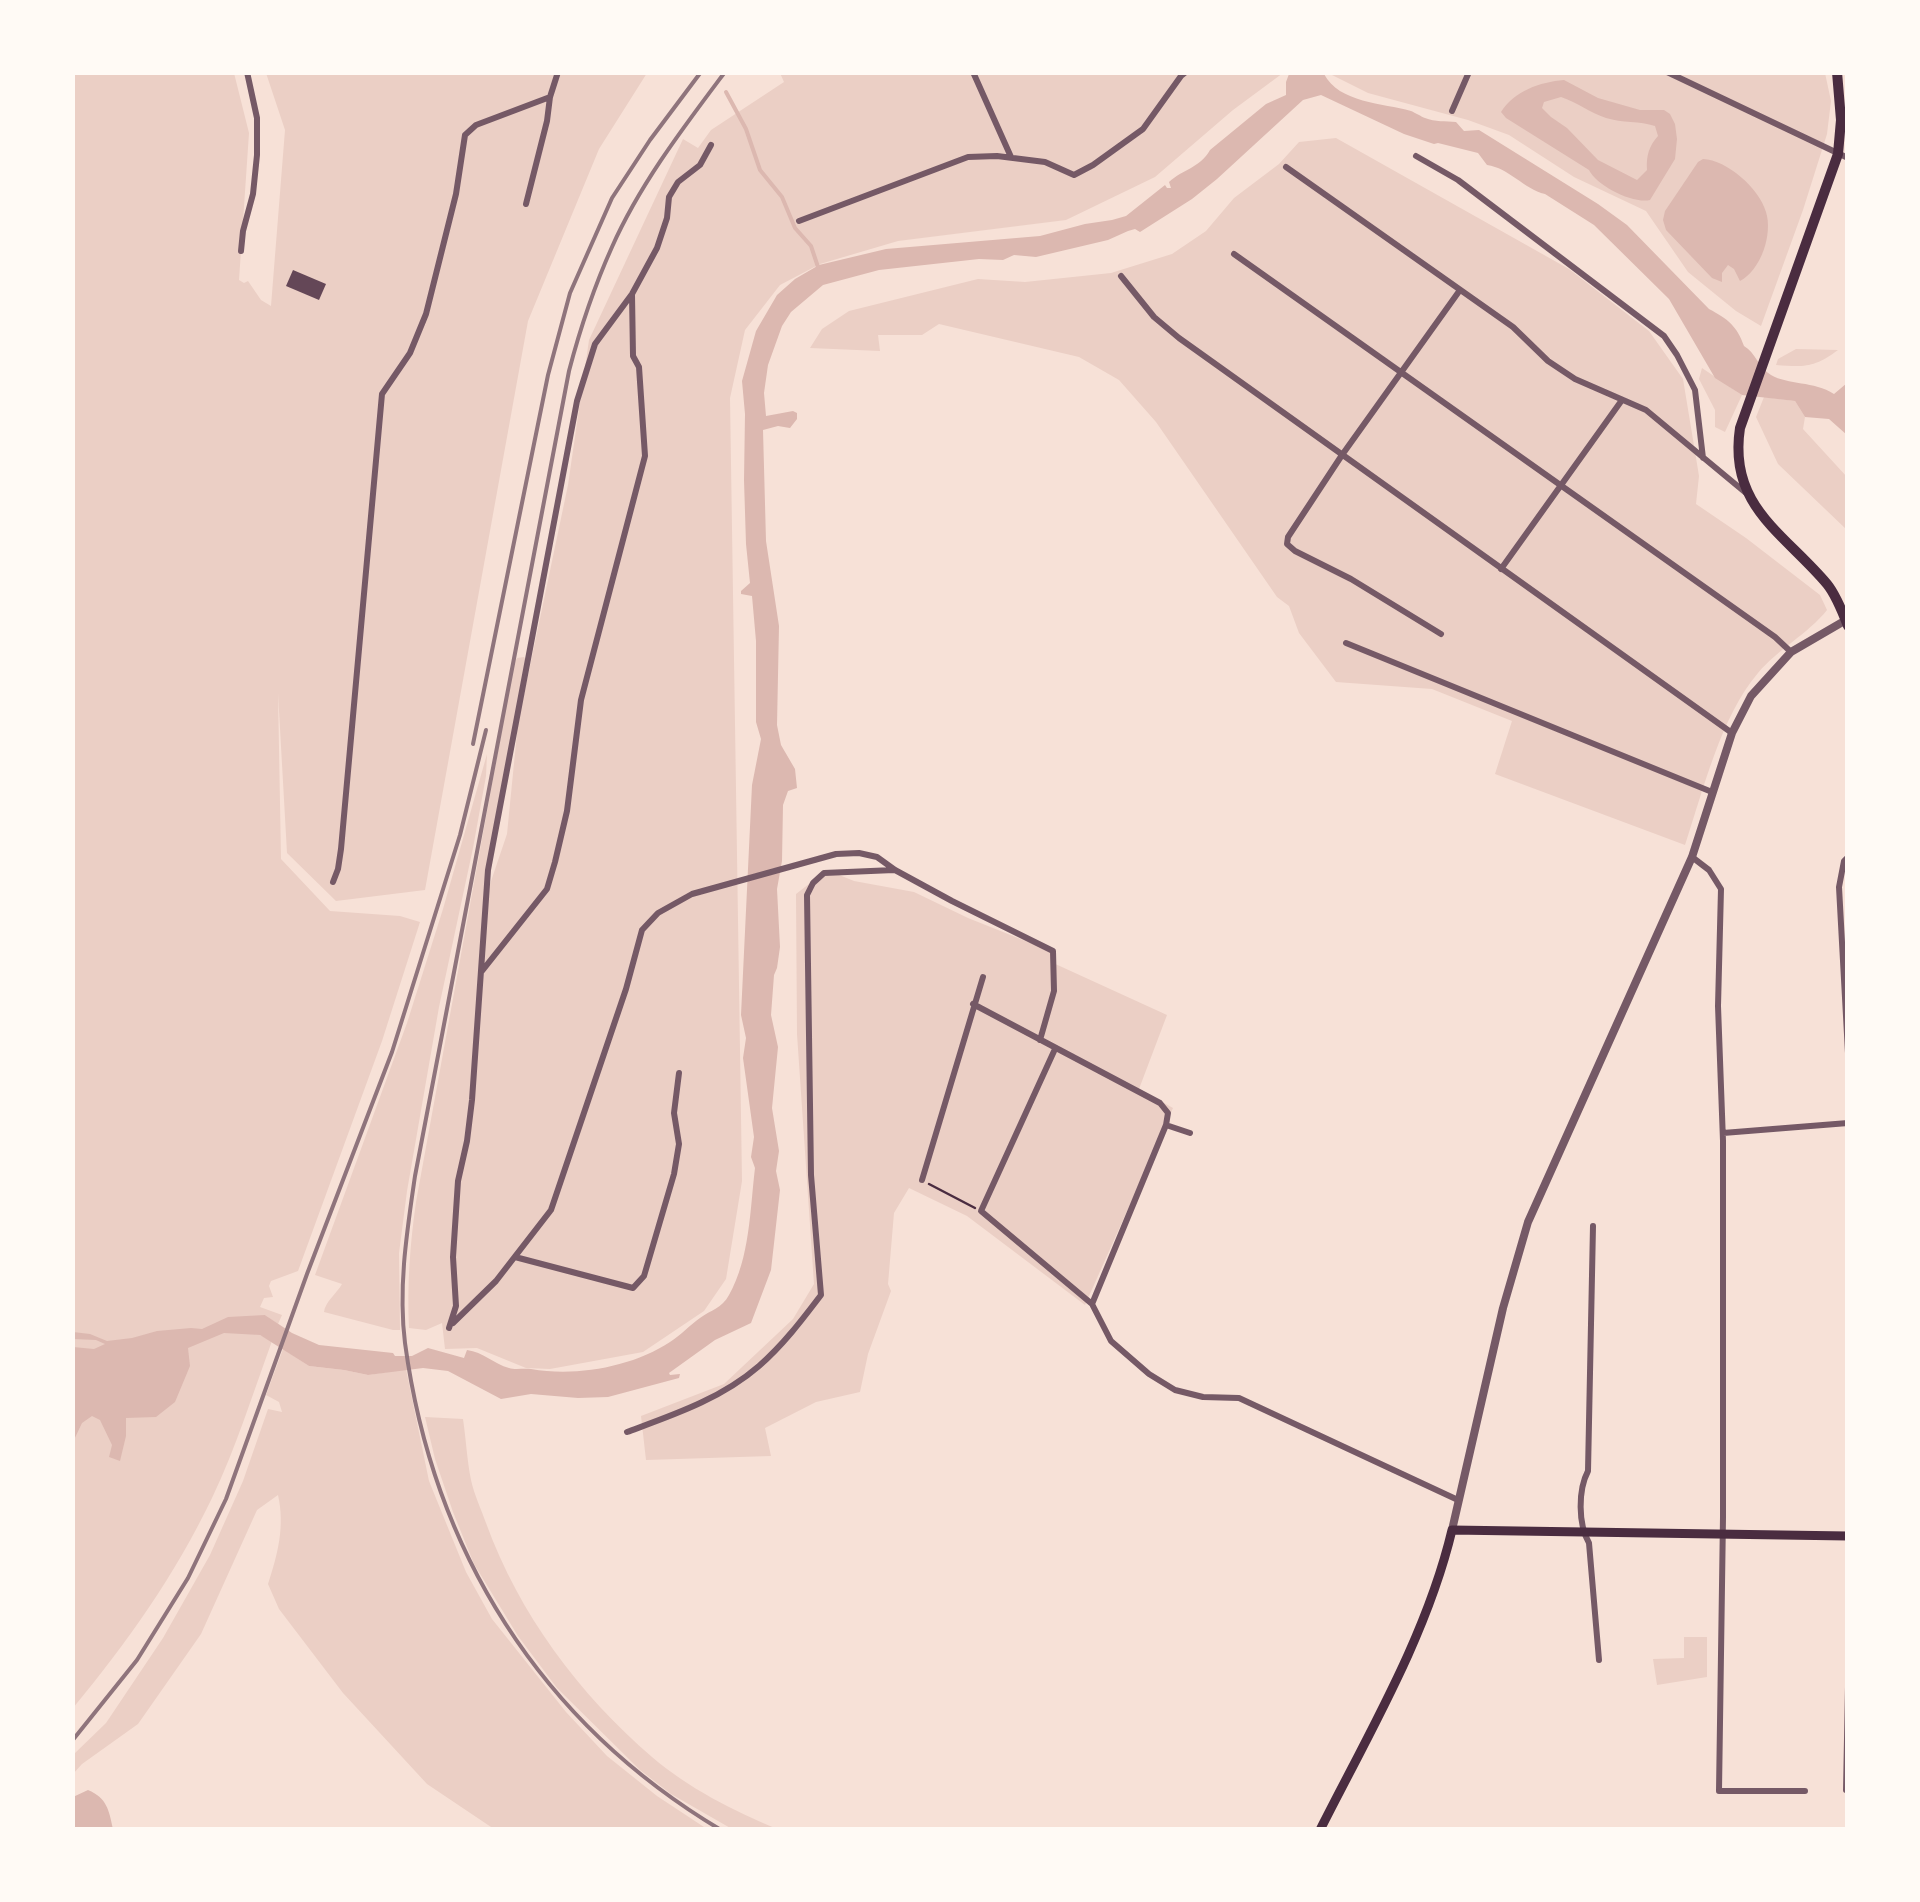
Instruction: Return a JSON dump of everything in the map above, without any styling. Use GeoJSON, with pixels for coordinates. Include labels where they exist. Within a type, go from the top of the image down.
{"type":"FeatureCollection","features":[{"type":"Feature","properties":{"kind":"main road"},"geometry":{"type":"LineString","coordinates":[[1837,72],[1843,156],[1740,428],[1738,443],[1741,479],[1751,497],[1766,522],[1829,587],[1846,623]]}},
{"type":"Feature","properties":{"kind":"main road"},"geometry":{"type":"LineString","coordinates":[[1320,1830],[1420,1623],[1442,1569],[1452,1530],[1848,1536]]}},
{"type":"Feature","properties":{"kind":"street"},"geometry":{"type":"LineString","coordinates":[[241,251],[257,155],[257,118],[247,72]]}},
{"type":"Feature","properties":{"kind":"street"},"geometry":{"type":"LineString","coordinates":[[526,204],[558,72]]}},
{"type":"Feature","properties":{"kind":"street"},"geometry":{"type":"LineString","coordinates":[[972,72],[1011,157]]}},
{"type":"Feature","properties":{"kind":"street"},"geometry":{"type":"LineString","coordinates":[[799,221],[968,157],[1046,162],[1074,175],[1143,128],[1186,72]]}},
{"type":"Feature","properties":{"kind":"street"},"geometry":{"type":"LineString","coordinates":[[1452,112],[1469,72]]}},
{"type":"Feature","properties":{"kind":"street"},"geometry":{"type":"LineString","coordinates":[[1667,72],[1843,156]]}},
{"type":"Feature","properties":{"kind":"street"},"geometry":{"type":"LineString","coordinates":[[333,882],[338,870],[382,394],[410,352],[426,314],[456,194],[465,135],[476,126],[550,97]]}},
{"type":"Feature","properties":{"kind":"street"},"geometry":{"type":"LineString","coordinates":[[711,146],[700,165],[678,182],[668,197],[667,218],[657,248],[632,294],[595,344],[577,402],[488,870],[472,1100],[458,1181],[453,1258],[456,1306],[450,1328],[496,1281],[551,1210],[626,989],[642,930],[674,902],[836,854],[877,857],[952,902],[1053,950],[1054,992],[1040,1040]]}},
{"type":"Feature","properties":{"kind":"street"},"geometry":{"type":"LineString","coordinates":[[1416,156],[1458,180],[1664,336],[1694,390],[1703,459]]}},
{"type":"Feature","properties":{"kind":"street"},"geometry":{"type":"LineString","coordinates":[[1286,167],[1512,328],[1548,362],[1646,410],[1751,497]]}},
{"type":"Feature","properties":{"kind":"street"},"geometry":{"type":"LineString","coordinates":[[1234,254],[1791,652]]}},
{"type":"Feature","properties":{"kind":"street"},"geometry":{"type":"LineString","coordinates":[[1121,276],[1154,317],[1179,338],[1732,733]]}},
{"type":"Feature","properties":{"kind":"street"},"geometry":{"type":"LineString","coordinates":[[1440,634],[1352,579],[1295,550],[1288,544],[1288,537],[1460,290]]}},
{"type":"Feature","properties":{"kind":"street"},"geometry":{"type":"LineString","coordinates":[[480,973],[548,889],[563,828],[581,700],[645,456],[639,367],[633,356],[632,294]]}},
{"type":"Feature","properties":{"kind":"street"},"geometry":{"type":"LineString","coordinates":[[1502,570],[1622,400]]}},
{"type":"Feature","properties":{"kind":"street"},"geometry":{"type":"LineString","coordinates":[[1452,1530],[1503,1308],[1528,1222],[1692,857],[1732,733],[1751,696],[1791,652],[1846,623]]}},
{"type":"Feature","properties":{"kind":"street"},"geometry":{"type":"LineString","coordinates":[[1346,643],[1712,792]]}},
{"type":"Feature","properties":{"kind":"street"},"geometry":{"type":"LineString","coordinates":[[1848,856],[1839,887],[1848,1053]]}},
{"type":"Feature","properties":{"kind":"street"},"geometry":{"type":"LineString","coordinates":[[1692,857],[1709,870],[1721,889],[1719,1791],[1805,1790]]}},
{"type":"Feature","properties":{"kind":"street"},"geometry":{"type":"LineString","coordinates":[[626,1432],[718,1394],[758,1366],[792,1333],[821,1295],[812,1174],[807,896],[824,873],[895,870]]}},
{"type":"Feature","properties":{"kind":"street"},"geometry":{"type":"LineString","coordinates":[[922,1180],[983,977]]}},
{"type":"Feature","properties":{"kind":"street"},"geometry":{"type":"LineString","coordinates":[[973,1004],[1160,1102],[1168,1113],[1092,1304]]}},
{"type":"Feature","properties":{"kind":"street"},"geometry":{"type":"LineString","coordinates":[[1055,1049],[981,1212],[1092,1304],[1111,1341],[1149,1374],[1175,1390],[1203,1397],[1239,1398],[1458,1500]]}},
{"type":"Feature","properties":{"kind":"street"},"geometry":{"type":"LineString","coordinates":[[515,1257],[633,1288],[644,1276],[674,1174],[679,1072]]}},
{"type":"Feature","properties":{"kind":"street"},"geometry":{"type":"LineString","coordinates":[[1723,1132],[1848,1123]]}},
{"type":"Feature","properties":{"kind":"street"},"geometry":{"type":"LineString","coordinates":[[1166,1125],[1190,1133]]}},
{"type":"Feature","properties":{"kind":"street"},"geometry":{"type":"LineString","coordinates":[[1593,1226],[1588,1471],[1582,1482],[1582,1532],[1589,1543],[1599,1660]]}},
{"type":"Feature","properties":{"kind":"street"},"geometry":{"type":"LineString","coordinates":[[1846,1790],[1848,1687]]}},
{"type":"Feature","properties":{"kind":"path"},"geometry":{"type":"LineString","coordinates":[[922,1180],[981,1212]]}},
{"type":"Feature","properties":{"kind":"shaded area"},"geometry":{"type":"Polygon","coordinates":[[[72,73],[234,73],[249,133],[239,280],[248,281],[261,300],[271,306],[285,130],[266,73],[647,73],[599,149],[528,321],[425,890],[336,901],[287,853],[278,693],[281,859],[330,911],[400,916],[420,922],[382,1041],[298,1271],[271,1281],[273,1297],[264,1298],[260,1307],[282,1315],[278,1324],[265,1315],[249,1333],[272,1341],[221,1479],[166,1581],[73,1708],[72,73]]]}},
{"type":"Feature","properties":{"kind":"shaded area"},"geometry":{"type":"Polygon","coordinates":[[[780,73],[1283,73],[1155,177],[1066,220],[898,241],[820,264],[780,285],[745,330],[730,398],[742,1181],[726,1279],[704,1311],[643,1352],[550,1369],[526,1368],[477,1348],[445,1349],[442,1323],[426,1330],[409,1328],[408,1312],[416,1202],[514,663],[517,658],[526,660],[486,896],[507,834],[518,723],[568,485],[589,340],[683,139],[698,148],[711,130],[784,82],[780,73]]]}},
{"type":"Feature","properties":{"kind":"shaded area"},"geometry":{"type":"Polygon","coordinates":[[[1328,73],[1825,73],[1831,101],[1827,134],[1761,326],[1688,272],[1646,211],[1574,177],[1509,135],[1368,93],[1328,73]]]}},
{"type":"Feature","properties":{"kind":"shaded area"},"geometry":{"type":"Polygon","coordinates":[[[1289,74],[1324,74],[1331,84],[1351,96],[1429,119],[1456,122],[1464,131],[1479,130],[1598,204],[1627,225],[1709,309],[1731,324],[1744,346],[1771,375],[1834,394],[1847,383],[1847,435],[1829,419],[1805,417],[1795,401],[1742,395],[1715,378],[1669,299],[1594,225],[1545,194],[1487,165],[1478,153],[1404,134],[1321,95],[1303,100],[1217,179],[1140,232],[1135,229],[1108,240],[1036,257],[1014,255],[1003,260],[879,270],[823,285],[791,312],[782,326],[768,365],[764,393],[766,416],[797,413],[790,428],[763,430],[766,541],[779,626],[777,725],[781,745],[795,769],[797,788],[788,791],[783,805],[777,889],[780,947],[771,1015],[778,1047],[772,1108],[780,1190],[771,1270],[751,1323],[715,1340],[669,1373],[680,1374],[679,1378],[608,1397],[578,1398],[531,1394],[501,1399],[448,1371],[423,1368],[368,1375],[309,1366],[260,1335],[224,1333],[188,1348],[190,1366],[175,1402],[156,1417],[126,1418],[120,1461],[109,1457],[112,1445],[100,1420],[92,1416],[82,1423],[73,1442],[73,1347],[94,1349],[105,1344],[73,1339],[73,1332],[107,1341],[157,1331],[202,1329],[228,1317],[265,1315],[319,1345],[395,1356],[412,1356],[428,1348],[464,1358],[467,1350],[511,1369],[566,1372],[621,1364],[655,1351],[723,1303],[736,1281],[745,1249],[755,1168],[741,1015],[752,785],[761,739],[756,722],[752,596],[741,591],[750,583],[742,381],[756,331],[777,295],[819,265],[886,249],[1040,236],[1126,216],[1165,185],[1171,188],[1169,182],[1201,161],[1266,104],[1286,95],[1289,74]]]}},
{"type":"Feature","properties":{"kind":"shaded area"},"geometry":{"type":"Polygon","coordinates":[[[1564,80],[1598,98],[1670,114],[1677,139],[1675,159],[1650,200],[1634,199],[1607,188],[1589,170],[1501,112],[1520,93],[1564,80]],[[1561,97],[1544,102],[1542,108],[1598,160],[1637,180],[1647,170],[1649,152],[1658,136],[1655,126],[1606,118],[1561,97]]]}},
{"type":"Feature","properties":{"kind":"shaded area"},"geometry":{"type":"Polygon","coordinates":[[[1336,138],[1569,269],[1649,331],[1683,379],[1699,476],[1696,504],[1820,595],[1827,610],[1766,664],[1734,710],[1714,755],[1685,845],[1495,774],[1512,721],[1432,689],[1336,682],[1299,633],[1289,606],[1277,597],[1156,422],[1119,380],[1079,357],[939,324],[922,335],[878,335],[880,351],[810,348],[822,329],[849,311],[978,279],[1025,282],[1111,273],[1172,254],[1206,231],[1234,198],[1279,164],[1299,142],[1336,138]]]}},
{"type":"Feature","properties":{"kind":"shaded area"},"geometry":{"type":"Polygon","coordinates":[[[1703,159],[1722,164],[1741,177],[1757,194],[1766,212],[1764,251],[1754,269],[1740,281],[1728,265],[1722,282],[1712,278],[1666,230],[1665,211],[1703,159]]]}},
{"type":"Feature","properties":{"kind":"shaded area"},"geometry":{"type":"Polygon","coordinates":[[[1796,349],[1838,350],[1808,365],[1776,365],[1778,359],[1796,349]]]}},
{"type":"Feature","properties":{"kind":"shaded area"},"geometry":{"type":"Polygon","coordinates":[[[1702,368],[1742,395],[1725,432],[1715,427],[1715,410],[1699,379],[1702,368]]]}},
{"type":"Feature","properties":{"kind":"shaded area"},"geometry":{"type":"Polygon","coordinates":[[[1764,397],[1795,401],[1805,417],[1803,429],[1847,477],[1847,530],[1778,464],[1756,417],[1764,397]]]}},
{"type":"Feature","properties":{"kind":"shaded area"},"geometry":{"type":"Polygon","coordinates":[[[487,754],[473,848],[439,1007],[407,1191],[399,1253],[400,1330],[393,1330],[324,1312],[342,1284],[315,1275],[407,1023],[487,754]]]}},
{"type":"Feature","properties":{"kind":"shaded area"},"geometry":{"type":"Polygon","coordinates":[[[827,870],[854,881],[914,892],[1053,952],[1051,962],[1167,1015],[1139,1089],[1173,1108],[1085,1305],[967,1216],[909,1188],[894,1213],[888,1284],[891,1291],[868,1354],[860,1392],[816,1402],[765,1428],[771,1456],[646,1460],[641,1416],[724,1384],[793,1319],[814,1284],[797,1034],[796,894],[827,870]]]}},
{"type":"Feature","properties":{"kind":"shaded area"},"geometry":{"type":"Polygon","coordinates":[[[283,1349],[309,1366],[368,1375],[406,1369],[429,1481],[466,1572],[492,1619],[566,1712],[607,1756],[707,1829],[494,1829],[427,1784],[343,1693],[279,1609],[268,1584],[279,1540],[278,1495],[257,1510],[201,1634],[138,1724],[73,1774],[73,1755],[106,1723],[163,1638],[210,1555],[243,1481],[268,1409],[282,1412],[279,1402],[266,1395],[283,1349]]]}},
{"type":"Feature","properties":{"kind":"shaded area"},"geometry":{"type":"Polygon","coordinates":[[[425,1417],[463,1419],[472,1485],[500,1557],[534,1620],[576,1679],[625,1733],[666,1768],[712,1798],[777,1829],[732,1829],[671,1794],[640,1770],[557,1688],[518,1636],[474,1564],[435,1459],[425,1417]]]}},
{"type":"Feature","properties":{"kind":"shaded area"},"geometry":{"type":"Polygon","coordinates":[[[1684,1637],[1707,1637],[1707,1677],[1657,1685],[1653,1659],[1684,1658],[1684,1637]]]}},
{"type":"Feature","properties":{"kind":"shaded area"},"geometry":{"type":"Polygon","coordinates":[[[88,1790],[106,1805],[113,1829],[73,1829],[73,1797],[88,1790]]]}},
{"type":"Feature","properties":{"kind":"building"},"geometry":{"type":"Polygon","coordinates":[[[293,270],[326,284],[319,300],[286,286],[293,270]]]}},
{"type":"Feature","properties":{"kind":"waterway"},"geometry":{"type":"LineString","coordinates":[[726,92],[746,129],[760,170],[782,197],[795,228],[811,246],[818,267]]}},
{"type":"Feature","properties":{"kind":"railway"},"geometry":{"type":"LineString","coordinates":[[473,744],[548,375],[570,293],[612,198],[701,72]]}},
{"type":"Feature","properties":{"kind":"railway"},"geometry":{"type":"LineString","coordinates":[[721,1830],[657,1787],[599,1738],[549,1683],[506,1624],[470,1560],[441,1492],[419,1419],[405,1343],[402,1301],[415,1176],[569,371],[593,293],[623,224],[663,157],[725,72]]}},
{"type":"Feature","properties":{"kind":"railway"},"geometry":{"type":"LineString","coordinates":[[72,1741],[137,1660],[188,1578],[226,1499],[392,1052],[460,835],[486,730]]}}]}
